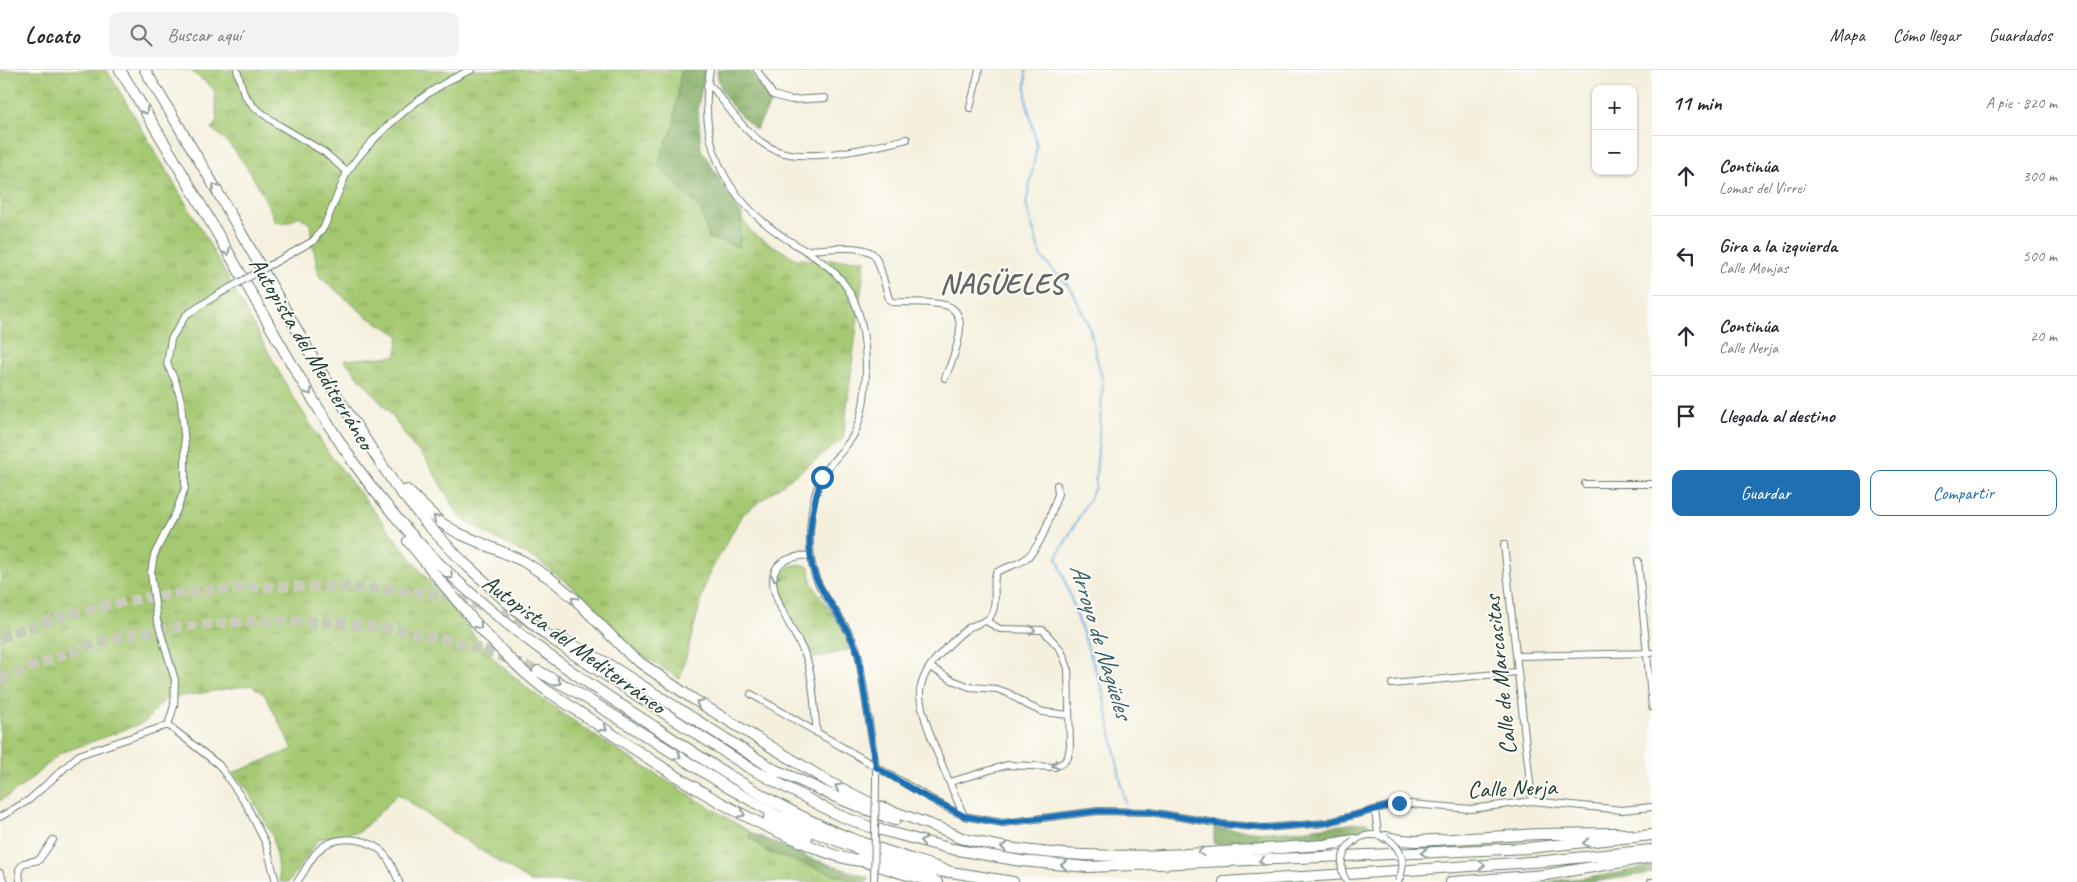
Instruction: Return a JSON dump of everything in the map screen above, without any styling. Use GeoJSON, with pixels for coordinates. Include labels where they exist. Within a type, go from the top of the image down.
{"type":"FeatureCollection","features":[{"type":"Feature","properties":{"kind":"highway","name":"Autopista del Mediterráneo"},"geometry":{"type":"LineString","coordinates":[[120,70],[175,159],[301,381],[328,424],[375,491],[421,546],[458,583],[512,630],[583,681],[724,772],[812,822],[894,854],[952,872]]}},
{"type":"Feature","properties":{"kind":"highway","name":"Autopista del Mediterráneo"},"geometry":{"type":"LineString","coordinates":[[145,70],[350,418],[395,485],[427,524],[462,561],[509,604],[593,667],[748,767],[838,815],[870,827],[894,832]]}},
{"type":"Feature","properties":{"kind":"highway"},"geometry":{"type":"LineString","coordinates":[[388,473],[424,508],[452,530],[522,561],[551,579],[632,657],[693,699],[829,782],[870,803],[964,839]]}},
{"type":"Feature","properties":{"kind":"highway"},"geometry":{"type":"LineString","coordinates":[[375,491],[382,509],[502,653],[524,673],[602,727],[725,805],[811,846],[846,860],[861,861]]}},
{"type":"Feature","properties":{"kind":"highway"},"geometry":{"type":"LineString","coordinates":[[552,636],[608,664],[801,786],[894,832],[952,849],[1011,860],[1088,867],[1528,848],[1648,836]]}},
{"type":"Feature","properties":{"kind":"highway"},"geometry":{"type":"LineString","coordinates":[[538,671],[578,693],[728,788],[779,816],[843,844],[894,862],[927,871],[952,872],[1013,882]]}},
{"type":"Feature","properties":{"kind":"highway"},"geometry":{"type":"LineString","coordinates":[[772,769],[794,776],[870,811],[964,839],[1007,848],[1049,853],[1120,856],[1326,845],[1354,840]]}},
{"type":"Feature","properties":{"kind":"highway"},"geometry":{"type":"LineString","coordinates":[[728,788],[743,803],[832,850],[861,861],[937,882]]}},
{"type":"Feature","properties":{"kind":"highway"},"geometry":{"type":"LineString","coordinates":[[1381,836],[1416,841],[1539,834],[1616,833],[1648,836]]}},
{"type":"Feature","properties":{"kind":"highway"},"geometry":{"type":"LineString","coordinates":[[1224,882],[1546,861],[1652,850]]}},
{"type":"Feature","properties":{"kind":"highway"},"geometry":{"type":"LineString","coordinates":[[1451,882],[1553,874],[1652,857]]}},
{"type":"Feature","properties":{"kind":"street"},"geometry":{"type":"LineString","coordinates":[[237,70],[244,94],[254,107],[277,124],[324,152],[347,172]]}},
{"type":"Feature","properties":{"kind":"street"},"geometry":{"type":"LineString","coordinates":[[168,725],[174,706],[175,680],[157,620],[151,573],[154,555],[176,512],[185,488],[185,446],[181,401],[175,380],[167,364],[171,339],[186,315],[217,295],[313,241],[324,227],[347,172],[360,154],[421,98],[449,79],[470,70]]}},
{"type":"Feature","properties":{"kind":"street"},"geometry":{"type":"LineString","coordinates":[[710,70],[706,101],[710,142],[722,171],[736,193],[758,218],[819,258],[846,286],[857,308],[864,334],[866,373],[862,410],[853,435],[822,477],[814,501],[811,519],[811,554],[819,584],[845,625],[858,653],[876,767],[874,882]]}},
{"type":"Feature","properties":{"kind":"street"},"geometry":{"type":"LineString","coordinates":[[757,70],[773,95],[791,100],[825,98]]}},
{"type":"Feature","properties":{"kind":"street"},"geometry":{"type":"LineString","coordinates":[[970,108],[979,70]]}},
{"type":"Feature","properties":{"kind":"street"},"geometry":{"type":"LineString","coordinates":[[707,85],[713,88],[738,119],[757,138],[778,151],[802,156],[850,151],[907,139]]}},
{"type":"Feature","properties":{"kind":"street"},"geometry":{"type":"LineString","coordinates":[[805,250],[861,248],[870,250],[876,256],[889,299],[892,302],[948,306],[957,314],[960,331],[959,343],[945,378]]}},
{"type":"Feature","properties":{"kind":"street"},"geometry":{"type":"LineString","coordinates":[[1585,484],[1652,484]]}},
{"type":"Feature","properties":{"kind":"street"},"geometry":{"type":"LineString","coordinates":[[964,816],[929,728],[920,693],[923,681],[930,667],[941,653],[969,627],[986,621],[991,614],[995,600],[995,575],[998,570],[1013,567],[1035,551],[1058,494],[1057,485]]}},
{"type":"Feature","properties":{"kind":"street","name":"Calle de Marcasitas"},"geometry":{"type":"LineString","coordinates":[[1504,544],[1532,801]]}},
{"type":"Feature","properties":{"kind":"street"},"geometry":{"type":"LineString","coordinates":[[811,554],[796,555],[782,562],[772,580],[774,594],[806,658],[817,734]]}},
{"type":"Feature","properties":{"kind":"street"},"geometry":{"type":"LineString","coordinates":[[1638,561],[1649,653],[1652,707]]}},
{"type":"Feature","properties":{"kind":"street"},"geometry":{"type":"LineString","coordinates":[[950,782],[1008,765],[1047,768],[1058,766],[1068,757],[1070,746],[1068,668],[1061,650],[1043,630],[1000,630],[986,621]]}},
{"type":"Feature","properties":{"kind":"street"},"geometry":{"type":"LineString","coordinates":[[1516,656],[1649,653]]}},
{"type":"Feature","properties":{"kind":"street"},"geometry":{"type":"LineString","coordinates":[[930,667],[952,680],[970,687],[997,689],[1008,692],[1028,706],[1043,712],[1069,715]]}},
{"type":"Feature","properties":{"kind":"street"},"geometry":{"type":"LineString","coordinates":[[1392,684],[1517,672]]}},
{"type":"Feature","properties":{"kind":"street","name":"Calle Nerja"},"geometry":{"type":"LineString","coordinates":[[752,694],[919,793],[964,816],[1002,823],[1098,811],[1150,812],[1222,824],[1264,828],[1325,823],[1399,803],[1471,809],[1532,801],[1622,810],[1652,807]]}},
{"type":"Feature","properties":{"kind":"street"},"geometry":{"type":"LineString","coordinates":[[0,817],[29,800],[80,755],[168,725]]}},
{"type":"Feature","properties":{"kind":"street"},"geometry":{"type":"LineString","coordinates":[[168,725],[219,765],[246,804],[266,844],[276,882]]}},
{"type":"Feature","properties":{"kind":"street"},"geometry":{"type":"LineString","coordinates":[[1375,810],[1381,836]]}},
{"type":"Feature","properties":{"kind":"street"},"geometry":{"type":"LineString","coordinates":[[1347,882],[1342,869],[1344,852],[1354,840],[1366,835],[1381,836],[1394,843],[1400,852],[1403,863],[1402,874],[1398,882]]}},
{"type":"Feature","properties":{"kind":"street"},"geometry":{"type":"LineString","coordinates":[[297,882],[316,853],[329,842],[346,839],[365,842],[380,850],[390,862],[399,882]]}},
{"type":"Feature","properties":{"kind":"street"},"geometry":{"type":"LineString","coordinates":[[20,882],[19,869],[24,863],[38,860],[53,840]]}},
{"type":"Feature","properties":{"kind":"street"},"geometry":{"type":"LineString","coordinates":[[0,873],[4,882]]}},
{"type":"Feature","properties":{"kind":"green space"},"geometry":{"type":"Polygon","coordinates":[[[0,70],[107,70],[205,236],[289,390],[328,452],[416,565],[497,662],[531,691],[604,742],[750,832],[749,837],[768,852],[857,882],[531,882],[455,834],[398,794],[361,831],[319,839],[289,882],[280,882],[273,837],[247,789],[233,773],[293,749],[265,695],[251,685],[165,699],[145,722],[61,753],[20,788],[0,801],[0,70]]]}},
{"type":"Feature","properties":{"kind":"green space"},"geometry":{"type":"Polygon","coordinates":[[[190,70],[694,70],[687,139],[752,233],[796,259],[865,260],[843,439],[742,515],[707,578],[680,679],[637,652],[573,587],[537,560],[483,532],[459,516],[426,459],[413,446],[390,413],[344,360],[396,356],[399,335],[366,316],[319,276],[310,224],[299,216],[290,222],[276,223],[250,172],[232,148],[212,129],[217,120],[214,89],[190,70]]]}},
{"type":"Feature","properties":{"kind":"green space"},"geometry":{"type":"Polygon","coordinates":[[[681,70],[705,70],[698,107],[701,149],[742,215],[739,247],[709,238],[701,210],[658,165],[663,149],[673,129],[681,70]]]}},
{"type":"Feature","properties":{"kind":"green space"},"geometry":{"type":"Polygon","coordinates":[[[717,70],[750,70],[754,79],[773,99],[756,130],[725,96],[718,80],[717,70]]]}},
{"type":"Feature","properties":{"kind":"green space"},"geometry":{"type":"Polygon","coordinates":[[[805,565],[810,568],[811,582],[845,633],[850,649],[812,659],[786,611],[779,592],[778,580],[780,574],[788,567],[805,565]]]}},
{"type":"Feature","properties":{"kind":"green space"},"geometry":{"type":"Polygon","coordinates":[[[1369,823],[1369,827],[1335,836],[1214,844],[1214,828],[1265,832],[1369,823]]]}},
{"type":"Feature","properties":{"kind":"green space"},"geometry":{"type":"Polygon","coordinates":[[[750,832],[806,857],[868,877],[868,882],[857,882],[768,852],[749,837],[750,832]]]}},
{"type":"Feature","properties":{"kind":"green space"},"geometry":{"type":"Polygon","coordinates":[[[1652,866],[1652,873],[1593,882],[1544,882],[1601,876],[1652,866]]]}},
{"type":"Feature","properties":{"kind":"waterway","name":"Arroyo de Nagüeles"},"geometry":{"type":"LineString","coordinates":[[1026,70],[1026,99],[1037,146],[1026,204],[1041,257],[1072,290],[1089,326],[1103,383],[1095,488],[1057,557],[1103,692],[1125,802]]}},
{"type":"Feature","properties":{"kind":"tunnel"},"geometry":{"type":"LineString","coordinates":[[0,638],[61,617],[132,600],[206,590],[282,587],[355,588],[426,593],[482,606],[535,627]]}},
{"type":"Feature","properties":{"kind":"tunnel"},"geometry":{"type":"LineString","coordinates":[[0,679],[72,651],[109,640],[147,632],[186,627],[264,621],[344,624],[422,634],[480,649],[538,671]]}},
{"type":"Feature","properties":{"kind":"district","name":"NAGÜELES"},"geometry":{"type":"Point","coordinates":[1002,283]}},
{"type":"Feature","properties":{"kind":"route"},"geometry":{"type":"LineString","coordinates":[[822,477],[814,501],[811,519],[811,554],[814,571],[819,584],[852,638],[858,653],[876,767],[919,793],[964,816],[1002,823],[1098,811],[1150,812],[1222,824],[1264,828],[1325,823],[1399,803]]}}]}
